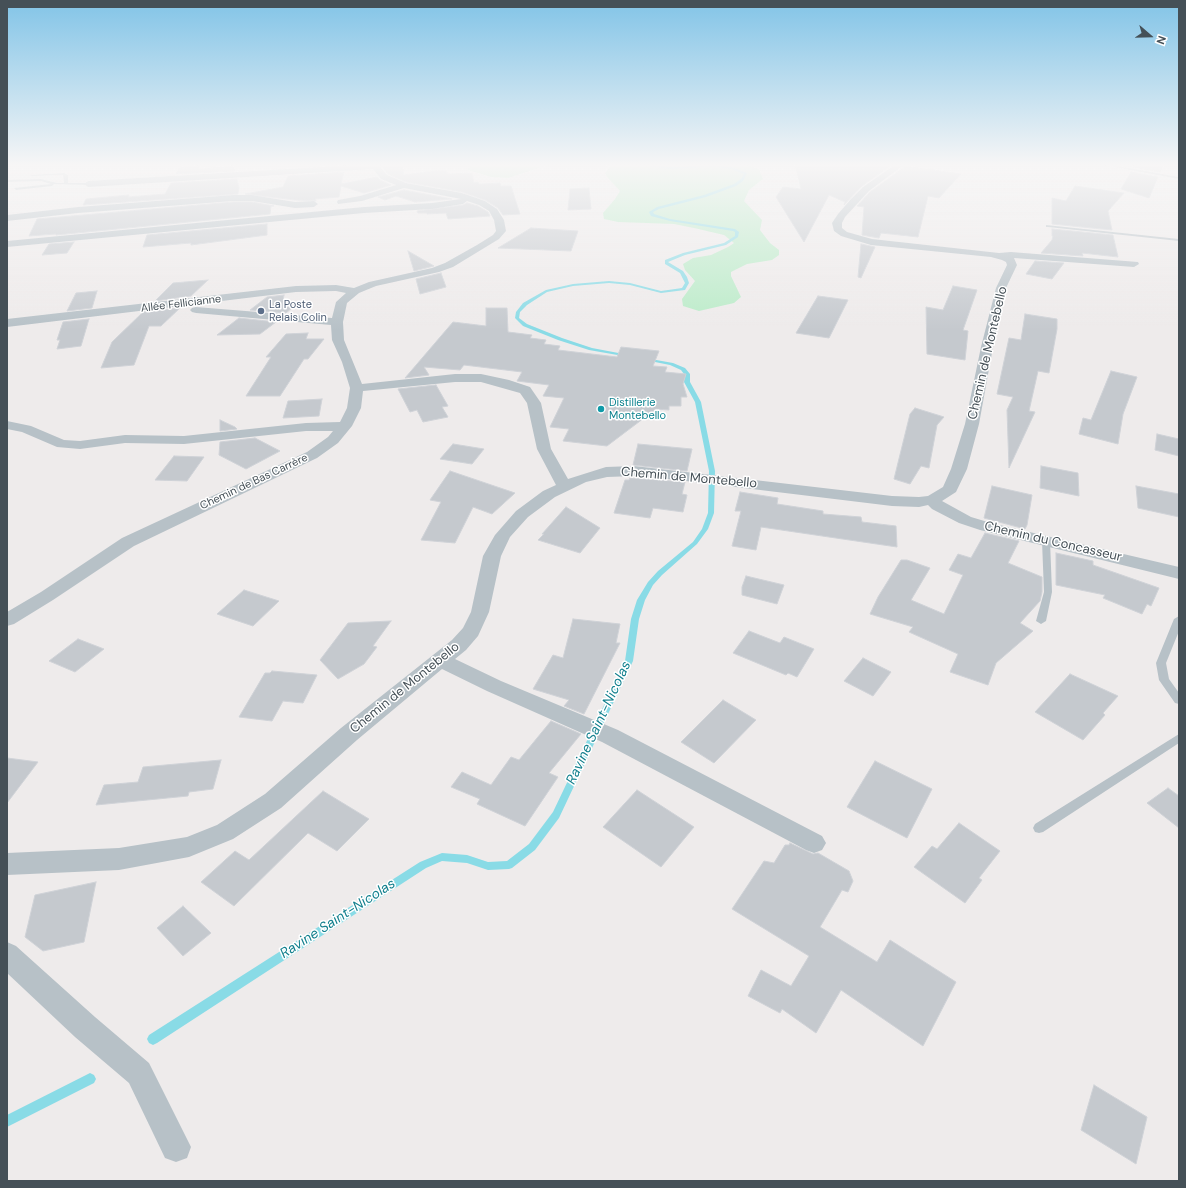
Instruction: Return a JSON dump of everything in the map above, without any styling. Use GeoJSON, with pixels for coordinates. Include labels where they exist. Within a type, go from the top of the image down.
{"type":"FeatureCollection","features":[{"type":"Feature","properties":{"kind":"street"},"geometry":{"type":"LineString","coordinates":[[7,244],[265,219]]}},
{"type":"Feature","properties":{"kind":"street","name":"Chemin de Bas Carrère"},"geometry":{"type":"LineString","coordinates":[[7,620],[47,596],[128,542],[187,513],[288,467],[312,455],[334,440],[345,426],[354,408],[357,388],[348,362],[338,340],[337,322],[342,302],[355,291],[373,284],[435,270],[449,265],[496,237],[501,231],[499,219]]}},
{"type":"Feature","properties":{"kind":"street"},"geometry":{"type":"LineString","coordinates":[[839,219],[837,223],[837,229],[844,234],[872,242],[999,256],[1011,255],[1134,264]]}},
{"type":"Feature","properties":{"kind":"street","name":"Chemin de Montebello"},"geometry":{"type":"LineString","coordinates":[[7,864],[118,859],[189,846],[225,832],[273,801],[349,734],[442,661],[459,645],[471,631],[480,612],[492,556],[503,535],[522,514],[549,494],[581,479],[606,472],[634,470],[678,474],[892,501],[919,502],[932,500],[950,489],[959,469],[972,424],[987,347],[1001,288],[1012,265],[1010,261],[999,256]]}},
{"type":"Feature","properties":{"kind":"street","name":"Allée Fellicianne"},"geometry":{"type":"LineString","coordinates":[[7,323],[120,311],[296,289],[336,288],[355,291]]}},
{"type":"Feature","properties":{"kind":"street"},"geometry":{"type":"LineString","coordinates":[[120,311],[204,310],[337,322]]}},
{"type":"Feature","properties":{"kind":"street"},"geometry":{"type":"LineString","coordinates":[[357,388],[455,378],[481,378],[504,383],[525,390],[534,403],[544,449],[564,486]]}},
{"type":"Feature","properties":{"kind":"street"},"geometry":{"type":"LineString","coordinates":[[7,425],[26,429],[62,444],[80,445],[125,439],[184,440],[306,427],[345,426]]}},
{"type":"Feature","properties":{"kind":"street","name":"Chemin du Concasseur"},"geometry":{"type":"LineString","coordinates":[[932,500],[938,506],[965,520],[986,527],[1179,573]]}},
{"type":"Feature","properties":{"kind":"street"},"geometry":{"type":"LineString","coordinates":[[442,661],[494,686],[610,736],[814,843]]}},
{"type":"Feature","properties":{"kind":"street"},"geometry":{"type":"LineString","coordinates":[[7,955],[85,1027],[139,1073],[176,1147]]}},
{"type":"Feature","properties":{"kind":"lane"},"geometry":{"type":"LineString","coordinates":[[1048,226],[1179,240]]}},
{"type":"Feature","properties":{"kind":"lane"},"geometry":{"type":"LineString","coordinates":[[1041,621],[1048,592],[1046,541]]}},
{"type":"Feature","properties":{"kind":"lane"},"geometry":{"type":"LineString","coordinates":[[1179,619],[1161,663],[1164,680],[1179,700]]}},
{"type":"Feature","properties":{"kind":"lane"},"geometry":{"type":"LineString","coordinates":[[1039,828],[1179,738]]}},
{"type":"Feature","properties":{"kind":"green space"},"geometry":{"type":"Polygon","coordinates":[[[606,219],[761,219],[760,230],[770,243],[779,250],[779,255],[772,260],[747,264],[731,272],[731,276],[741,297],[734,303],[699,311],[683,306],[682,299],[695,281],[685,270],[683,264],[693,258],[711,255],[734,243],[724,235],[674,224],[618,222],[606,219]]]}},
{"type":"Feature","properties":{"kind":"building"},"geometry":{"type":"Polygon","coordinates":[[[37,219],[215,219],[56,235],[29,236],[37,219]]]}},
{"type":"Feature","properties":{"kind":"building"},"geometry":{"type":"Polygon","coordinates":[[[790,219],[816,219],[804,242],[790,219]]]}},
{"type":"Feature","properties":{"kind":"building"},"geometry":{"type":"Polygon","coordinates":[[[863,219],[922,219],[918,237],[881,233],[879,238],[862,235],[863,219]]]}},
{"type":"Feature","properties":{"kind":"building"},"geometry":{"type":"Polygon","coordinates":[[[1052,219],[1110,219],[1112,230],[1052,224],[1052,219]]]}},
{"type":"Feature","properties":{"kind":"building"},"geometry":{"type":"Polygon","coordinates":[[[267,224],[267,235],[191,245],[191,243],[143,247],[147,235],[267,224]]]}},
{"type":"Feature","properties":{"kind":"building"},"geometry":{"type":"Polygon","coordinates":[[[531,228],[578,231],[571,251],[498,248],[531,228]]]}},
{"type":"Feature","properties":{"kind":"building"},"geometry":{"type":"Polygon","coordinates":[[[1052,229],[1113,235],[1118,257],[1082,253],[1083,256],[1041,253],[1052,240],[1052,229]]]}},
{"type":"Feature","properties":{"kind":"building"},"geometry":{"type":"Polygon","coordinates":[[[74,242],[67,253],[42,255],[49,244],[74,242]]]}},
{"type":"Feature","properties":{"kind":"building"},"geometry":{"type":"Polygon","coordinates":[[[861,244],[875,247],[861,278],[858,277],[861,244]]]}},
{"type":"Feature","properties":{"kind":"building"},"geometry":{"type":"Polygon","coordinates":[[[408,251],[434,266],[414,271],[408,251]]]}},
{"type":"Feature","properties":{"kind":"building"},"geometry":{"type":"Polygon","coordinates":[[[1035,261],[1064,263],[1052,279],[1026,274],[1035,261]]]}},
{"type":"Feature","properties":{"kind":"building"},"geometry":{"type":"Polygon","coordinates":[[[441,273],[446,287],[420,294],[416,279],[441,273]]]}},
{"type":"Feature","properties":{"kind":"building"},"geometry":{"type":"Polygon","coordinates":[[[208,280],[191,296],[155,301],[173,283],[208,280]]]}},
{"type":"Feature","properties":{"kind":"building"},"geometry":{"type":"Polygon","coordinates":[[[953,286],[977,290],[963,330],[968,331],[965,360],[927,354],[926,307],[943,310],[953,286]]]}},
{"type":"Feature","properties":{"kind":"building"},"geometry":{"type":"Polygon","coordinates":[[[97,291],[92,308],[67,311],[76,293],[97,291]]]}},
{"type":"Feature","properties":{"kind":"building"},"geometry":{"type":"Polygon","coordinates":[[[284,295],[283,301],[299,302],[286,313],[250,310],[267,297],[284,295]]]}},
{"type":"Feature","properties":{"kind":"building"},"geometry":{"type":"Polygon","coordinates":[[[818,296],[848,300],[829,338],[796,333],[818,296]]]}},
{"type":"Feature","properties":{"kind":"building"},"geometry":{"type":"Polygon","coordinates":[[[180,308],[161,326],[149,326],[134,365],[101,368],[112,342],[143,312],[180,308]]]}},
{"type":"Feature","properties":{"kind":"building"},"geometry":{"type":"Polygon","coordinates":[[[486,308],[507,308],[508,332],[532,335],[530,338],[546,340],[544,344],[560,346],[558,350],[617,357],[621,347],[659,351],[653,366],[667,367],[665,372],[686,374],[683,384],[687,397],[681,397],[681,406],[669,406],[669,410],[656,409],[607,446],[563,441],[569,429],[550,427],[564,398],[543,396],[549,385],[517,381],[522,372],[464,365],[460,370],[424,367],[429,375],[405,378],[453,322],[486,326],[486,308]]]}},
{"type":"Feature","properties":{"kind":"building"},"geometry":{"type":"Polygon","coordinates":[[[1025,314],[1057,319],[1057,329],[1049,373],[1038,371],[1029,411],[1035,412],[1009,468],[1007,410],[1013,397],[997,394],[1009,338],[1021,340],[1025,314]]]}},
{"type":"Feature","properties":{"kind":"building"},"geometry":{"type":"Polygon","coordinates":[[[239,318],[276,322],[260,334],[217,335],[239,318]]]}},
{"type":"Feature","properties":{"kind":"building"},"geometry":{"type":"Polygon","coordinates":[[[89,319],[81,346],[57,349],[60,340],[57,340],[63,322],[89,319]]]}},
{"type":"Feature","properties":{"kind":"building"},"geometry":{"type":"Polygon","coordinates":[[[308,333],[306,339],[324,339],[308,359],[304,359],[280,396],[246,396],[271,357],[266,357],[286,334],[308,333]]]}},
{"type":"Feature","properties":{"kind":"building"},"geometry":{"type":"Polygon","coordinates":[[[1111,371],[1137,377],[1123,414],[1118,444],[1079,434],[1083,418],[1091,420],[1111,371]]]}},
{"type":"Feature","properties":{"kind":"building"},"geometry":{"type":"Polygon","coordinates":[[[436,385],[448,406],[442,407],[448,417],[423,422],[417,410],[410,412],[398,389],[436,385]]]}},
{"type":"Feature","properties":{"kind":"building"},"geometry":{"type":"Polygon","coordinates":[[[322,399],[319,416],[283,418],[288,401],[322,399]]]}},
{"type":"Feature","properties":{"kind":"building"},"geometry":{"type":"Polygon","coordinates":[[[915,408],[944,417],[937,425],[929,468],[921,466],[910,484],[894,479],[910,414],[915,408]]]}},
{"type":"Feature","properties":{"kind":"building"},"geometry":{"type":"Polygon","coordinates":[[[220,420],[235,427],[237,429],[220,431],[220,420]]]}},
{"type":"Feature","properties":{"kind":"building"},"geometry":{"type":"Polygon","coordinates":[[[1157,434],[1179,439],[1179,456],[1155,450],[1157,434]]]}},
{"type":"Feature","properties":{"kind":"building"},"geometry":{"type":"Polygon","coordinates":[[[255,438],[280,451],[246,469],[219,455],[220,442],[255,438]]]}},
{"type":"Feature","properties":{"kind":"building"},"geometry":{"type":"Polygon","coordinates":[[[453,444],[484,449],[472,464],[440,459],[453,444]]]}},
{"type":"Feature","properties":{"kind":"building"},"geometry":{"type":"Polygon","coordinates":[[[638,444],[692,449],[687,471],[633,465],[638,444]]]}},
{"type":"Feature","properties":{"kind":"building"},"geometry":{"type":"Polygon","coordinates":[[[174,456],[204,457],[187,481],[155,480],[174,456]]]}},
{"type":"Feature","properties":{"kind":"building"},"geometry":{"type":"Polygon","coordinates":[[[1041,466],[1078,473],[1079,496],[1040,488],[1041,466]]]}},
{"type":"Feature","properties":{"kind":"building"},"geometry":{"type":"Polygon","coordinates":[[[450,471],[515,493],[492,514],[473,507],[455,543],[421,540],[441,502],[430,500],[450,471]]]}},
{"type":"Feature","properties":{"kind":"building"},"geometry":{"type":"Polygon","coordinates":[[[630,478],[685,482],[682,494],[687,495],[683,512],[653,508],[650,518],[614,513],[625,480],[629,480],[630,478]]]}},
{"type":"Feature","properties":{"kind":"building"},"geometry":{"type":"Polygon","coordinates":[[[992,486],[1032,495],[1025,529],[984,518],[992,486]]]}},
{"type":"Feature","properties":{"kind":"building"},"geometry":{"type":"Polygon","coordinates":[[[1136,486],[1179,494],[1179,517],[1138,508],[1136,486]]]}},
{"type":"Feature","properties":{"kind":"building"},"geometry":{"type":"Polygon","coordinates":[[[740,492],[778,498],[777,504],[823,511],[823,514],[861,517],[862,522],[896,526],[897,547],[761,527],[756,550],[732,546],[741,511],[735,511],[740,492]]]}},
{"type":"Feature","properties":{"kind":"building"},"geometry":{"type":"Polygon","coordinates":[[[566,507],[600,528],[580,553],[538,540],[566,507]]]}},
{"type":"Feature","properties":{"kind":"building"},"geometry":{"type":"Polygon","coordinates":[[[985,533],[1019,541],[1008,563],[1042,577],[1042,592],[1040,601],[1020,623],[1033,631],[996,663],[988,685],[950,672],[958,654],[909,632],[913,627],[870,614],[878,597],[901,560],[907,560],[930,568],[911,600],[944,614],[963,575],[949,570],[958,554],[971,558],[985,533]]]}},
{"type":"Feature","properties":{"kind":"building"},"geometry":{"type":"Polygon","coordinates":[[[1056,553],[1093,561],[1093,565],[1159,588],[1151,606],[1147,604],[1142,614],[1103,598],[1105,595],[1056,585],[1056,553]]]}},
{"type":"Feature","properties":{"kind":"building"},"geometry":{"type":"Polygon","coordinates":[[[746,576],[784,585],[777,604],[742,595],[742,587],[746,576]]]}},
{"type":"Feature","properties":{"kind":"building"},"geometry":{"type":"Polygon","coordinates":[[[244,590],[279,601],[253,626],[217,614],[244,590]]]}},
{"type":"Feature","properties":{"kind":"building"},"geometry":{"type":"Polygon","coordinates":[[[573,619],[620,624],[616,643],[620,643],[584,714],[564,706],[569,700],[533,689],[553,655],[563,658],[573,619]]]}},
{"type":"Feature","properties":{"kind":"building"},"geometry":{"type":"Polygon","coordinates":[[[391,621],[373,646],[377,647],[364,664],[338,679],[320,660],[348,623],[391,621]]]}},
{"type":"Feature","properties":{"kind":"building"},"geometry":{"type":"Polygon","coordinates":[[[749,631],[780,643],[784,637],[814,649],[797,677],[788,673],[786,675],[733,653],[749,631]]]}},
{"type":"Feature","properties":{"kind":"building"},"geometry":{"type":"Polygon","coordinates":[[[78,639],[104,649],[75,672],[49,661],[78,639]]]}},
{"type":"Feature","properties":{"kind":"building"},"geometry":{"type":"Polygon","coordinates":[[[863,658],[891,672],[873,696],[844,681],[863,658]]]}},
{"type":"Feature","properties":{"kind":"building"},"geometry":{"type":"Polygon","coordinates":[[[272,671],[317,675],[303,703],[283,701],[272,721],[239,717],[265,673],[270,673],[272,671]]]}},
{"type":"Feature","properties":{"kind":"building"},"geometry":{"type":"Polygon","coordinates":[[[1070,674],[1118,696],[1103,713],[1105,715],[1083,740],[1035,712],[1070,674]]]}},
{"type":"Feature","properties":{"kind":"building"},"geometry":{"type":"Polygon","coordinates":[[[723,700],[756,720],[714,763],[681,742],[723,700]]]}},
{"type":"Feature","properties":{"kind":"building"},"geometry":{"type":"Polygon","coordinates":[[[551,721],[581,734],[549,773],[558,777],[525,826],[477,804],[480,799],[451,787],[462,772],[491,785],[511,757],[519,760],[551,721]]]}},
{"type":"Feature","properties":{"kind":"building"},"geometry":{"type":"Polygon","coordinates":[[[7,758],[38,762],[7,803],[7,758]]]}},
{"type":"Feature","properties":{"kind":"building"},"geometry":{"type":"Polygon","coordinates":[[[221,760],[213,789],[189,792],[188,796],[96,805],[104,785],[138,782],[143,767],[221,760]]]}},
{"type":"Feature","properties":{"kind":"building"},"geometry":{"type":"Polygon","coordinates":[[[875,761],[932,789],[907,838],[847,807],[875,761]]]}},
{"type":"Feature","properties":{"kind":"building"},"geometry":{"type":"Polygon","coordinates":[[[1168,788],[1179,796],[1179,828],[1147,803],[1168,788]]]}},
{"type":"Feature","properties":{"kind":"building"},"geometry":{"type":"Polygon","coordinates":[[[637,790],[694,827],[661,867],[603,827],[637,790]]]}},
{"type":"Feature","properties":{"kind":"building"},"geometry":{"type":"Polygon","coordinates":[[[323,791],[369,819],[337,851],[308,833],[234,906],[201,882],[235,851],[249,860],[323,791]]]}},
{"type":"Feature","properties":{"kind":"building"},"geometry":{"type":"Polygon","coordinates":[[[959,823],[1000,851],[979,878],[982,880],[965,903],[914,867],[932,846],[937,849],[959,823]]]}},
{"type":"Feature","properties":{"kind":"building"},"geometry":{"type":"Polygon","coordinates":[[[790,843],[813,854],[818,853],[849,871],[853,881],[848,892],[842,890],[820,927],[877,962],[890,940],[956,982],[923,1046],[841,990],[816,1033],[782,1009],[780,1013],[748,996],[761,970],[791,986],[809,956],[732,909],[764,861],[774,863],[785,845],[789,845],[790,843]]]}},
{"type":"Feature","properties":{"kind":"building"},"geometry":{"type":"Polygon","coordinates":[[[96,882],[84,942],[43,951],[25,937],[35,895],[96,882]]]}},
{"type":"Feature","properties":{"kind":"building"},"geometry":{"type":"Polygon","coordinates":[[[183,906],[211,933],[183,956],[157,928],[183,906]]]}},
{"type":"Feature","properties":{"kind":"building"},"geometry":{"type":"Polygon","coordinates":[[[1094,1085],[1147,1117],[1136,1164],[1081,1130],[1094,1085]]]}},
{"type":"Feature","properties":{"kind":"waterway","name":"Ravine Saint-Nicolas"},"geometry":{"type":"LineString","coordinates":[[627,356],[591,349],[525,325],[517,318],[518,312],[525,304],[546,291],[573,285],[609,282],[630,284],[661,292],[683,289],[687,283],[682,272],[666,263],[666,261],[684,254],[725,244],[737,236],[737,232],[734,230],[668,219]]}},
{"type":"Feature","properties":{"kind":"waterway","name":"Ravine Saint-Nicolas"},"geometry":{"type":"LineString","coordinates":[[153,1039],[423,865],[442,857],[467,859],[488,866],[509,865],[532,847],[556,815],[629,661],[635,619],[641,600],[650,584],[660,573],[695,543],[705,529],[711,513],[712,471],[698,402],[687,382],[687,374],[683,369],[671,364],[647,359]]}},
{"type":"Feature","properties":{"kind":"waterway","name":"Ravine Saint-Nicolas"},"geometry":{"type":"LineString","coordinates":[[7,1121],[90,1079]]}},
{"type":"Feature","properties":{"kind":"place","name":"La Poste Relais Colin"},"geometry":{"type":"Point","coordinates":[261,311]}},
{"type":"Feature","properties":{"kind":"place","name":"Distillerie Montebello"},"geometry":{"type":"Point","coordinates":[601,409]}}]}
